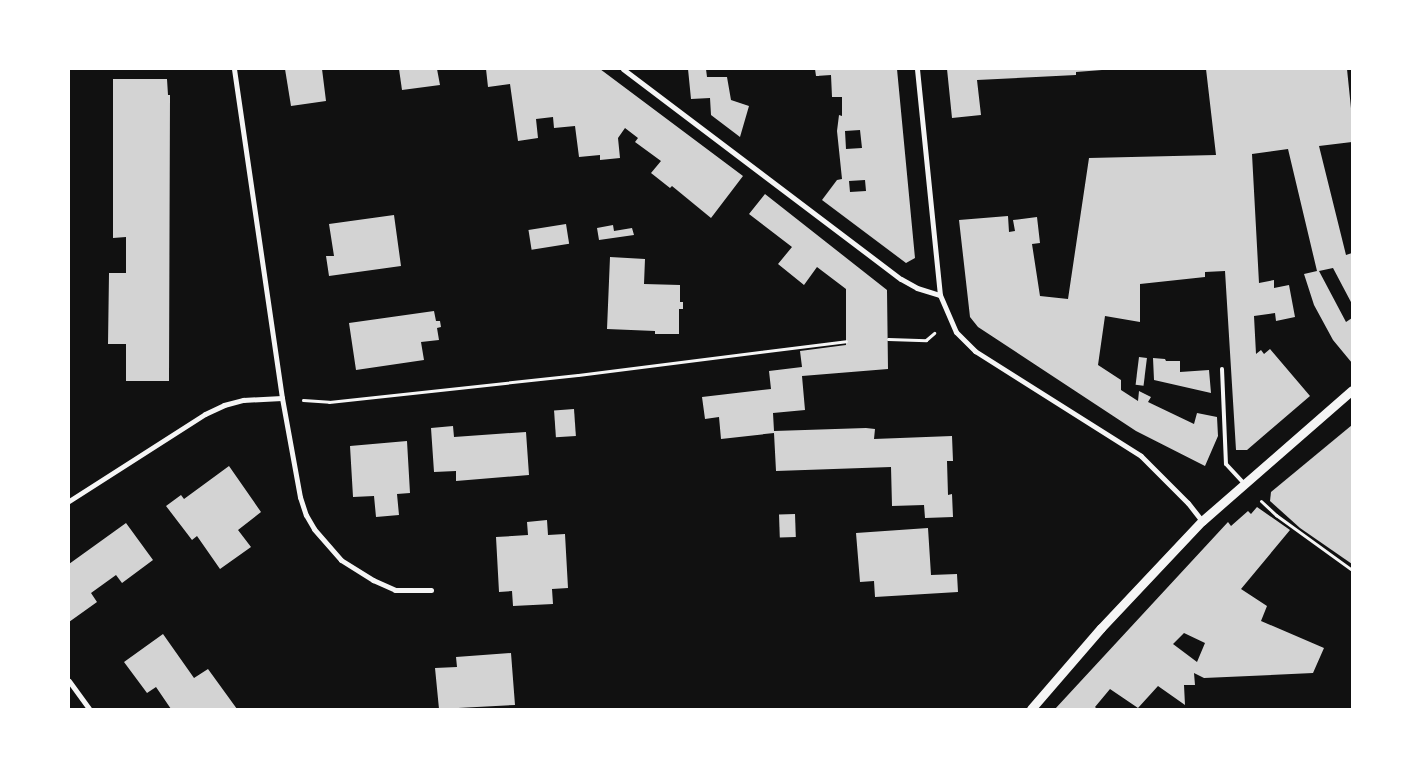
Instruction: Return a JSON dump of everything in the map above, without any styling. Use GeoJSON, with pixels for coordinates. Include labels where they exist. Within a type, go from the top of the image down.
{"type":"FeatureCollection","features":[{"type":"Feature","properties":{"kind":"street"},"geometry":{"type":"LineString","coordinates":[[234,69],[282,398],[300,497],[306,515],[314,530],[341,560],[373,580],[395,590],[431,590]]}},
{"type":"Feature","properties":{"kind":"street"},"geometry":{"type":"LineString","coordinates":[[622,69],[901,279],[917,288],[940,295]]}},
{"type":"Feature","properties":{"kind":"street"},"geometry":{"type":"LineString","coordinates":[[917,69],[940,295],[956,332],[975,351],[1141,456],[1188,503],[1202,521]]}},
{"type":"Feature","properties":{"kind":"street"},"geometry":{"type":"LineString","coordinates":[[1032,709],[1101,628],[1202,521],[1352,390]]}},
{"type":"Feature","properties":{"kind":"street"},"geometry":{"type":"LineString","coordinates":[[69,501],[205,414],[224,405],[243,400],[282,398]]}},
{"type":"Feature","properties":{"kind":"street"},"geometry":{"type":"LineString","coordinates":[[69,681],[89,709]]}},
{"type":"Feature","properties":{"kind":"lane"},"geometry":{"type":"LineString","coordinates":[[1222,369],[1226,464],[1244,483]]}},
{"type":"Feature","properties":{"kind":"path"},"geometry":{"type":"LineString","coordinates":[[888,339],[926,340],[950,320]]}},
{"type":"Feature","properties":{"kind":"path"},"geometry":{"type":"LineString","coordinates":[[282,398],[329,402],[718,359],[846,341]]}},
{"type":"Feature","properties":{"kind":"path"},"geometry":{"type":"LineString","coordinates":[[1244,483],[1276,515],[1352,570]]}},
{"type":"Feature","properties":{"kind":"building"},"geometry":{"type":"Polygon","coordinates":[[[285,69],[322,69],[326,101],[291,106],[285,69]]]}},
{"type":"Feature","properties":{"kind":"building"},"geometry":{"type":"Polygon","coordinates":[[[399,69],[437,69],[440,85],[402,90],[399,69]]]}},
{"type":"Feature","properties":{"kind":"building"},"geometry":{"type":"Polygon","coordinates":[[[486,69],[600,69],[743,176],[711,218],[672,186],[670,188],[651,173],[661,161],[635,142],[638,138],[625,128],[618,138],[620,158],[600,160],[600,155],[579,157],[575,126],[554,128],[553,117],[536,119],[538,138],[518,141],[510,84],[488,87],[486,69]]]}},
{"type":"Feature","properties":{"kind":"building"},"geometry":{"type":"Polygon","coordinates":[[[688,69],[706,69],[707,77],[727,77],[731,100],[749,106],[740,137],[711,115],[710,98],[691,99],[688,69]]]}},
{"type":"Feature","properties":{"kind":"building"},"geometry":{"type":"Polygon","coordinates":[[[815,69],[897,69],[915,258],[906,263],[822,200],[837,180],[842,179],[837,131],[839,115],[842,116],[842,97],[832,97],[831,75],[816,76],[815,69]],[[860,130],[845,131],[846,149],[862,148],[860,130]],[[865,180],[849,181],[850,192],[866,191],[865,180]]]}},
{"type":"Feature","properties":{"kind":"building"},"geometry":{"type":"Polygon","coordinates":[[[947,69],[1102,70],[1076,72],[1076,75],[977,80],[981,115],[952,118],[947,69]]]}},
{"type":"Feature","properties":{"kind":"building"},"geometry":{"type":"Polygon","coordinates":[[[1206,69],[1347,69],[1352,118],[1352,142],[1319,146],[1346,255],[1352,253],[1352,304],[1333,268],[1319,271],[1346,322],[1352,318],[1352,363],[1333,340],[1314,305],[1304,274],[1317,271],[1288,149],[1252,154],[1259,283],[1274,280],[1274,288],[1289,285],[1295,317],[1276,321],[1275,313],[1254,316],[1256,354],[1261,350],[1264,354],[1270,349],[1310,396],[1247,450],[1236,450],[1225,271],[1205,272],[1205,277],[1140,284],[1140,322],[1105,316],[1098,365],[1121,380],[1121,390],[1138,401],[1139,391],[1151,397],[1148,402],[1194,424],[1197,413],[1217,417],[1218,436],[1205,466],[1136,431],[978,327],[970,317],[959,220],[1008,216],[1009,232],[1015,231],[1013,220],[1037,217],[1040,243],[1032,244],[1040,296],[1068,299],[1089,158],[1216,155],[1206,69]]]}},
{"type":"Feature","properties":{"kind":"building"},"geometry":{"type":"Polygon","coordinates":[[[113,79],[167,79],[168,95],[170,95],[169,381],[126,381],[126,344],[108,344],[109,273],[126,273],[126,237],[113,238],[113,79]]]}},
{"type":"Feature","properties":{"kind":"building"},"geometry":{"type":"Polygon","coordinates":[[[765,194],[887,290],[888,369],[802,376],[805,410],[773,413],[774,431],[866,428],[875,429],[874,439],[952,436],[953,461],[947,461],[948,495],[952,494],[953,517],[925,518],[924,505],[892,506],[891,467],[776,471],[774,433],[721,439],[719,417],[705,419],[702,397],[771,389],[769,371],[802,367],[800,351],[846,345],[846,289],[817,267],[804,285],[778,264],[792,247],[749,214],[765,194]]]}},
{"type":"Feature","properties":{"kind":"building"},"geometry":{"type":"Polygon","coordinates":[[[394,215],[401,266],[329,276],[326,256],[334,256],[329,224],[394,215]]]}},
{"type":"Feature","properties":{"kind":"building"},"geometry":{"type":"Polygon","coordinates":[[[566,224],[569,244],[532,250],[528,230],[566,224]]]}},
{"type":"Feature","properties":{"kind":"building"},"geometry":{"type":"Polygon","coordinates":[[[613,225],[614,231],[632,228],[634,235],[599,240],[597,228],[613,225]]]}},
{"type":"Feature","properties":{"kind":"building"},"geometry":{"type":"Polygon","coordinates":[[[610,257],[645,259],[644,284],[680,285],[680,302],[683,302],[683,309],[679,309],[679,334],[655,334],[655,331],[607,329],[610,257]]]}},
{"type":"Feature","properties":{"kind":"building"},"geometry":{"type":"Polygon","coordinates":[[[434,311],[436,321],[440,321],[441,327],[437,328],[439,340],[421,342],[424,360],[356,370],[349,323],[434,311]]]}},
{"type":"Feature","properties":{"kind":"building"},"geometry":{"type":"Polygon","coordinates":[[[1139,357],[1147,358],[1144,386],[1136,385],[1139,357]]]}},
{"type":"Feature","properties":{"kind":"building"},"geometry":{"type":"Polygon","coordinates":[[[1153,358],[1165,359],[1166,361],[1180,361],[1180,372],[1209,370],[1211,393],[1154,380],[1153,358]]]}},
{"type":"Feature","properties":{"kind":"building"},"geometry":{"type":"Polygon","coordinates":[[[574,409],[576,436],[556,437],[554,410],[574,409]]]}},
{"type":"Feature","properties":{"kind":"building"},"geometry":{"type":"Polygon","coordinates":[[[1352,425],[1352,564],[1300,528],[1270,501],[1271,492],[1352,425]]]}},
{"type":"Feature","properties":{"kind":"building"},"geometry":{"type":"Polygon","coordinates":[[[453,426],[454,437],[526,432],[529,475],[456,481],[456,471],[434,472],[431,428],[453,426]]]}},
{"type":"Feature","properties":{"kind":"building"},"geometry":{"type":"Polygon","coordinates":[[[407,441],[410,493],[397,494],[399,515],[376,517],[374,496],[353,497],[350,446],[407,441]]]}},
{"type":"Feature","properties":{"kind":"building"},"geometry":{"type":"Polygon","coordinates":[[[229,466],[261,512],[238,530],[251,547],[220,569],[197,536],[192,540],[166,506],[181,495],[184,499],[229,466]]]}},
{"type":"Feature","properties":{"kind":"building"},"geometry":{"type":"Polygon","coordinates":[[[1257,507],[1290,530],[1241,589],[1267,606],[1261,621],[1324,648],[1313,673],[1204,678],[1194,673],[1195,685],[1184,685],[1185,705],[1158,686],[1138,708],[1110,689],[1095,707],[1097,709],[1055,709],[1228,522],[1231,526],[1248,511],[1251,514],[1257,507]],[[1184,633],[1173,644],[1197,662],[1205,643],[1184,633]]]}},
{"type":"Feature","properties":{"kind":"building"},"geometry":{"type":"Polygon","coordinates":[[[795,514],[796,537],[780,538],[779,515],[795,514]]]}},
{"type":"Feature","properties":{"kind":"building"},"geometry":{"type":"Polygon","coordinates":[[[547,520],[548,535],[565,534],[568,588],[552,589],[553,604],[513,606],[512,591],[499,592],[496,537],[528,535],[527,522],[547,520]]]}},
{"type":"Feature","properties":{"kind":"building"},"geometry":{"type":"Polygon","coordinates":[[[126,523],[153,560],[122,583],[116,575],[91,593],[97,602],[69,622],[69,564],[126,523]]]}},
{"type":"Feature","properties":{"kind":"building"},"geometry":{"type":"Polygon","coordinates":[[[928,528],[931,575],[957,574],[958,592],[875,597],[874,581],[860,582],[856,533],[928,528]]]}},
{"type":"Feature","properties":{"kind":"building"},"geometry":{"type":"Polygon","coordinates":[[[163,634],[194,678],[208,669],[237,709],[171,709],[156,687],[147,693],[124,662],[163,634]]]}},
{"type":"Feature","properties":{"kind":"building"},"geometry":{"type":"Polygon","coordinates":[[[511,653],[515,705],[439,709],[435,668],[457,667],[456,657],[511,653]]]}}]}
